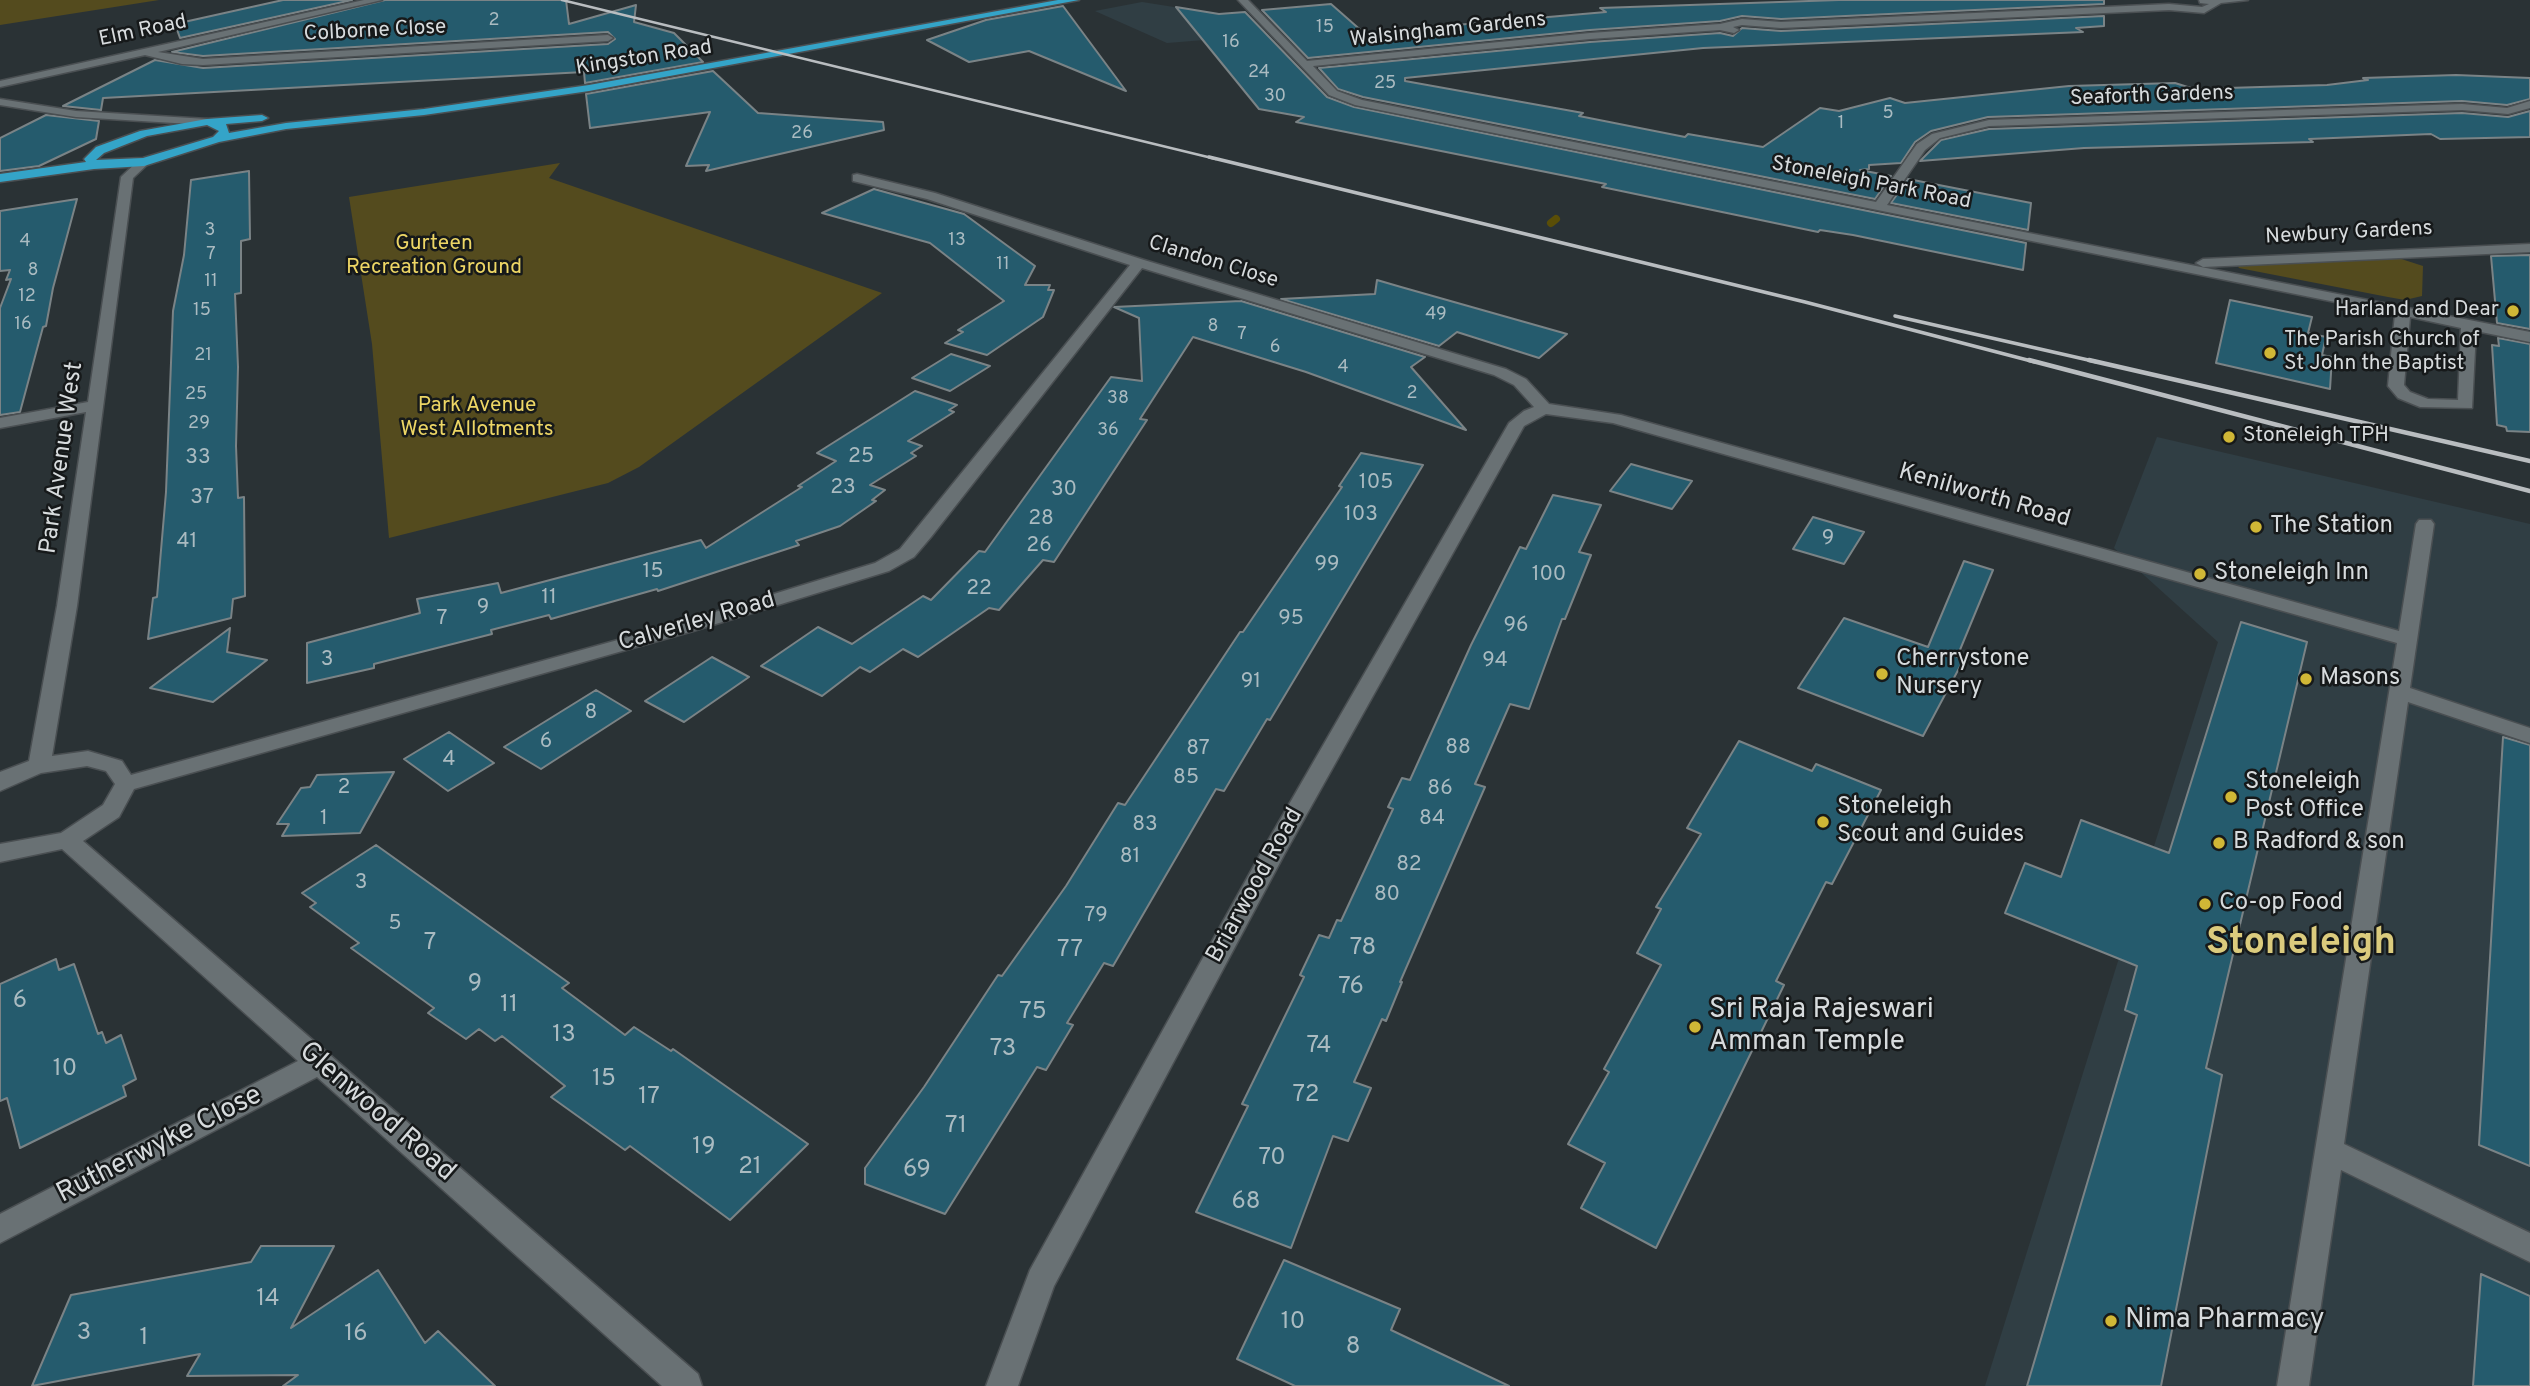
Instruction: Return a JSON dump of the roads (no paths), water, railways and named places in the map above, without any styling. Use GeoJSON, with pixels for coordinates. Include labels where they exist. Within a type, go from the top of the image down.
{"type":"FeatureCollection","features":[{"type":"Feature","properties":{"kind":"highway","name":"Kingston Road"},"geometry":{"type":"LineString","coordinates":[[209,122],[426,102],[582,82],[731,57],[1021,0]]}},
{"type":"Feature","properties":{"kind":"highway","name":"Kingston Road"},"geometry":{"type":"LineString","coordinates":[[0,178],[94,165],[144,162],[217,139],[286,126],[424,112],[589,89],[1074,0]]}},
{"type":"Feature","properties":{"kind":"highway"},"geometry":{"type":"LineString","coordinates":[[0,168],[100,150],[123,140],[170,127],[209,122],[221,126],[225,131],[217,139]]}},
{"type":"Feature","properties":{"kind":"highway"},"geometry":{"type":"LineString","coordinates":[[94,165],[90,159],[100,150]]}},
{"type":"Feature","properties":{"kind":"street","name":"Elm Road"},"geometry":{"type":"LineString","coordinates":[[0,83],[377,0]]}},
{"type":"Feature","properties":{"kind":"street","name":"Stoneleigh Park Road"},"geometry":{"type":"LineString","coordinates":[[1243,0],[1338,97],[1359,103],[2530,337]]}},
{"type":"Feature","properties":{"kind":"street","name":"Walsingham Gardens"},"geometry":{"type":"LineString","coordinates":[[2169,7],[2164,4],[2189,0],[2217,3],[2243,0]]}},
{"type":"Feature","properties":{"kind":"street","name":"Walsingham Gardens"},"geometry":{"type":"LineString","coordinates":[[1305,64],[1590,36],[1720,27],[1754,31],[1781,25],[2169,7],[2204,10],[2217,3]]}},
{"type":"Feature","properties":{"kind":"street","name":"Colborne Close"},"geometry":{"type":"LineString","coordinates":[[146,52],[182,61],[203,62],[608,38]]}},
{"type":"Feature","properties":{"kind":"street","name":"Kingston Road"},"geometry":{"type":"LineString","coordinates":[[0,102],[18,107],[209,122]]}},
{"type":"Feature","properties":{"kind":"street","name":"Seaforth Gardens"},"geometry":{"type":"LineString","coordinates":[[1879,207],[1921,147],[1936,136],[1989,123],[2462,107],[2508,111],[2530,104]]}},
{"type":"Feature","properties":{"kind":"street"},"geometry":{"type":"LineString","coordinates":[[0,113],[18,107]]}},
{"type":"Feature","properties":{"kind":"street"},"geometry":{"type":"LineString","coordinates":[[123,140],[138,127],[138,121],[134,118]]}},
{"type":"Feature","properties":{"kind":"street","name":"Park Avenue West"},"geometry":{"type":"LineString","coordinates":[[39,766],[67,606],[127,177],[144,162]]}},
{"type":"Feature","properties":{"kind":"street","name":"Clandon Close"},"geometry":{"type":"LineString","coordinates":[[857,178],[931,196],[1139,263],[1500,372],[1520,382],[1545,409]]}},
{"type":"Feature","properties":{"kind":"street","name":"Newbury Gardens"},"geometry":{"type":"LineString","coordinates":[[2171,265],[2530,248]]}},
{"type":"Feature","properties":{"kind":"street","name":"Calverley Road"},"geometry":{"type":"LineString","coordinates":[[126,784],[699,623],[882,567],[907,553],[925,533],[1139,263]]}},
{"type":"Feature","properties":{"kind":"street"},"geometry":{"type":"LineString","coordinates":[[2403,311],[2396,386],[2404,395],[2426,404],[2466,405],[2469,325]]}},
{"type":"Feature","properties":{"kind":"street"},"geometry":{"type":"LineString","coordinates":[[0,423],[95,405]]}},
{"type":"Feature","properties":{"kind":"street","name":"Kenilworth Road"},"geometry":{"type":"LineString","coordinates":[[1545,409],[1585,411],[1615,418],[2408,640]]}},
{"type":"Feature","properties":{"kind":"street","name":"Briarwood Road"},"geometry":{"type":"LineString","coordinates":[[1002,1386],[1041,1280],[1273,853],[1517,423],[1545,409]]}},
{"type":"Feature","properties":{"kind":"street"},"geometry":{"type":"LineString","coordinates":[[2293,1386],[2425,524]]}},
{"type":"Feature","properties":{"kind":"street"},"geometry":{"type":"LineString","coordinates":[[2398,691],[2530,736]]}},
{"type":"Feature","properties":{"kind":"street"},"geometry":{"type":"LineString","coordinates":[[0,783],[13,774],[39,766],[88,758],[114,766],[126,784],[111,811],[66,840],[0,853]]}},
{"type":"Feature","properties":{"kind":"street","name":"Glenwood Road"},"geometry":{"type":"LineString","coordinates":[[66,840],[686,1386]]}},
{"type":"Feature","properties":{"kind":"street","name":"Rutherwyke Close"},"geometry":{"type":"LineString","coordinates":[[0,1229],[319,1063]]}},
{"type":"Feature","properties":{"kind":"street"},"geometry":{"type":"LineString","coordinates":[[2328,1150],[2530,1248]]}},
{"type":"Feature","properties":{"kind":"waterway"},"geometry":{"type":"LineString","coordinates":[[1551,223],[1556,219]]}},
{"type":"Feature","properties":{"kind":"railway"},"geometry":{"type":"LineString","coordinates":[[562,0],[1216,159]]}},
{"type":"Feature","properties":{"kind":"railway"},"geometry":{"type":"LineString","coordinates":[[1209,157],[1805,302],[2035,362]]}},
{"type":"Feature","properties":{"kind":"railway"},"geometry":{"type":"LineString","coordinates":[[1895,316],[2097,362]]}},
{"type":"Feature","properties":{"kind":"railway"},"geometry":{"type":"LineString","coordinates":[[2029,360],[2530,491]]}},
{"type":"Feature","properties":{"kind":"railway"},"geometry":{"type":"LineString","coordinates":[[2089,360],[2530,461]]}},
{"type":"Feature","properties":{"kind":"place","name":"Harland and Dear"},"geometry":{"type":"Point","coordinates":[2513,311]}},
{"type":"Feature","properties":{"kind":"place","name":"The Parish Church of St John the Baptist"},"geometry":{"type":"Point","coordinates":[2270,353]}},
{"type":"Feature","properties":{"kind":"place","name":"Stoneleigh TPH"},"geometry":{"type":"Point","coordinates":[2229,437]}},
{"type":"Feature","properties":{"kind":"place","name":"The Station"},"geometry":{"type":"Point","coordinates":[2256,527]}},
{"type":"Feature","properties":{"kind":"place","name":"Stoneleigh Inn"},"geometry":{"type":"Point","coordinates":[2200,574]}},
{"type":"Feature","properties":{"kind":"place","name":"Cherrystone Nursery"},"geometry":{"type":"Point","coordinates":[1882,674]}},
{"type":"Feature","properties":{"kind":"place","name":"Masons"},"geometry":{"type":"Point","coordinates":[2306,679]}},
{"type":"Feature","properties":{"kind":"place","name":"Stoneleigh Post Office"},"geometry":{"type":"Point","coordinates":[2231,797]}},
{"type":"Feature","properties":{"kind":"place","name":"Stoneleigh Scout and Guides"},"geometry":{"type":"Point","coordinates":[1823,822]}},
{"type":"Feature","properties":{"kind":"place","name":"B Radford & son"},"geometry":{"type":"Point","coordinates":[2219,843]}},
{"type":"Feature","properties":{"kind":"place","name":"Co-op Food"},"geometry":{"type":"Point","coordinates":[2205,904]}},
{"type":"Feature","properties":{"kind":"place","name":"Sri Raja Rajeswari Amman Temple"},"geometry":{"type":"Point","coordinates":[1695,1027]}},
{"type":"Feature","properties":{"kind":"place","name":"Nima Pharmacy"},"geometry":{"type":"Point","coordinates":[2111,1321]}},
{"type":"Feature","properties":{"kind":"district","name":"Stoneleigh"},"geometry":{"type":"Point","coordinates":[2301,945]}},
{"type":"Feature","properties":{"kind":"park label","name":"Gurteen Recreation Ground"},"geometry":{"type":"Point","coordinates":[434,257]}},
{"type":"Feature","properties":{"kind":"park label","name":"Park Avenue West Allotments"},"geometry":{"type":"Point","coordinates":[477,419]}}]}
